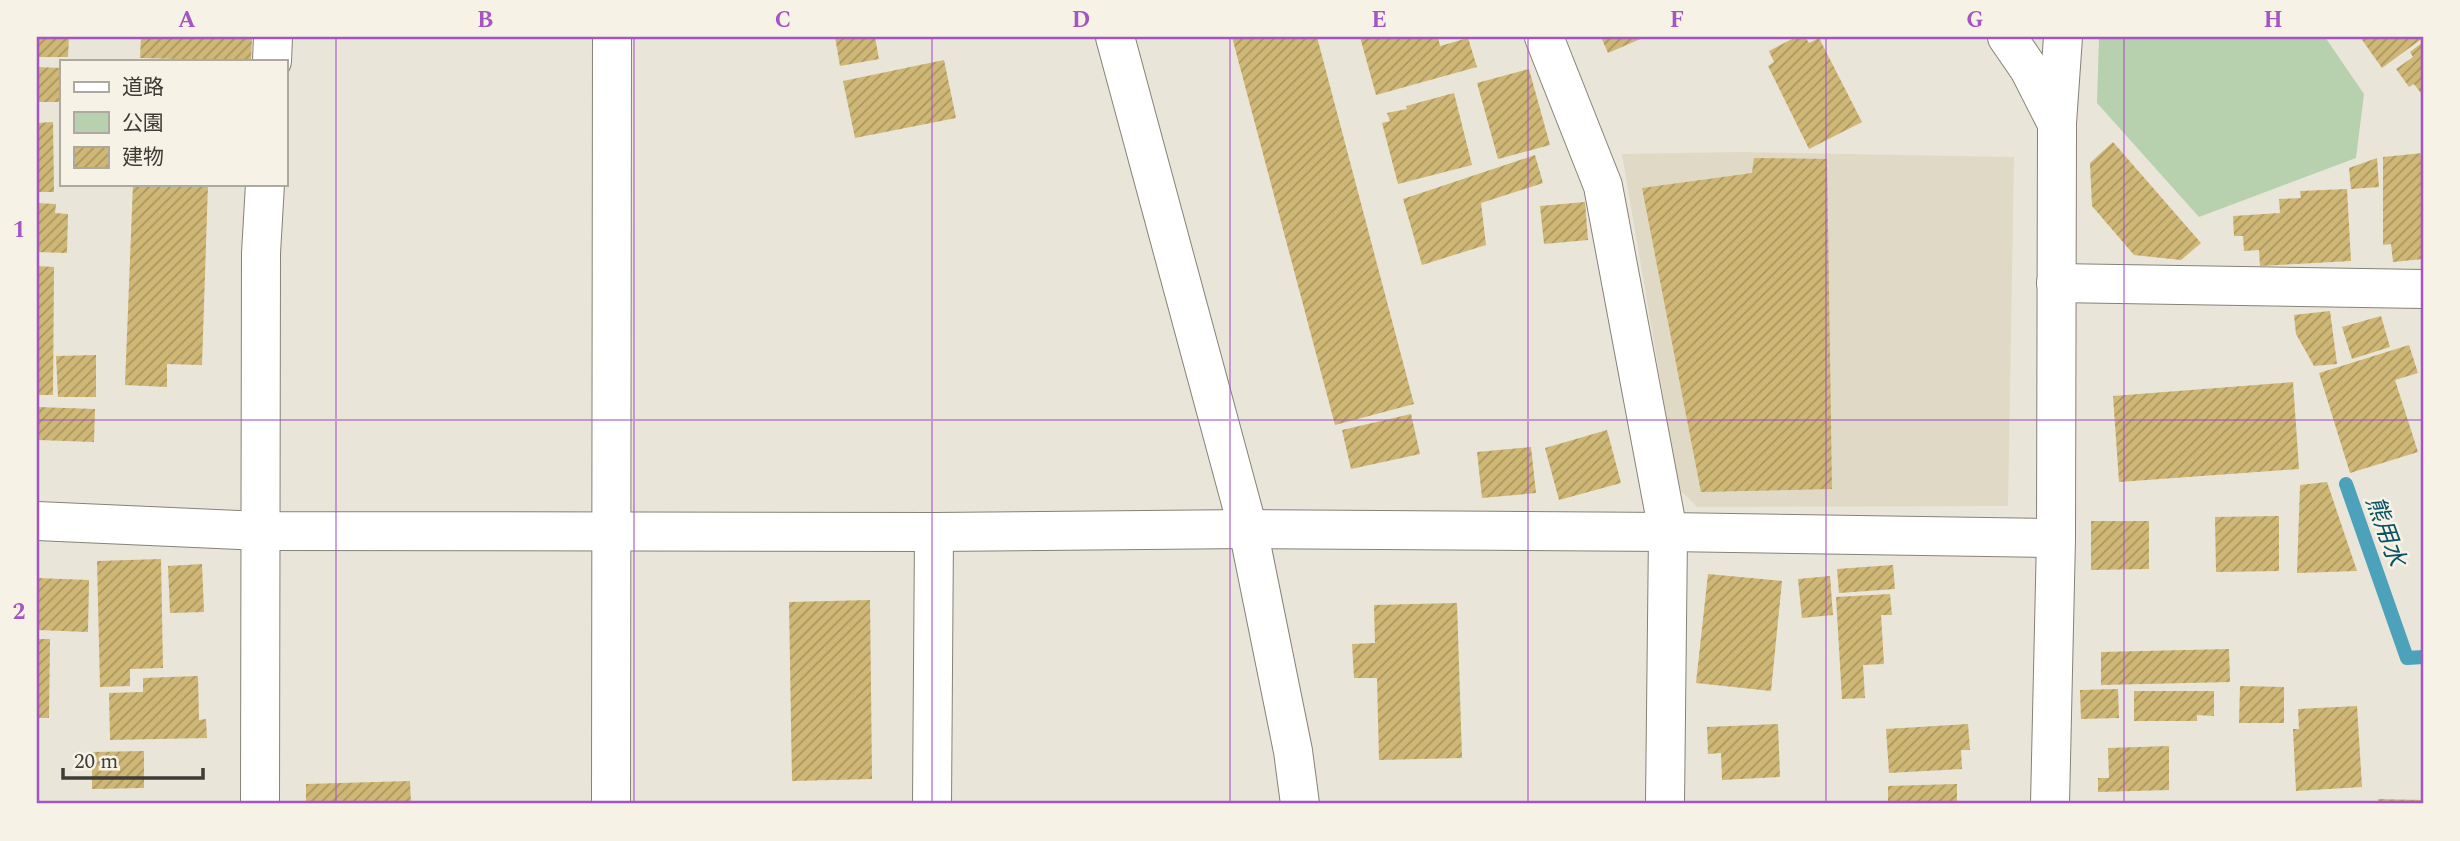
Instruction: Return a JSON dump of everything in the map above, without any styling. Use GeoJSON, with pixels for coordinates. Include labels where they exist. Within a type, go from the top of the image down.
{"type":"FeatureCollection","features":[{"type":"Feature","properties":{"kind":"street"},"geometry":{"type":"LineString","coordinates":[[272,60],[273,37]]}},
{"type":"Feature","properties":{"kind":"street"},"geometry":{"type":"LineString","coordinates":[[611,804],[612,37]]}},
{"type":"Feature","properties":{"kind":"street"},"geometry":{"type":"LineString","coordinates":[[1115,37],[1248,529],[1293,751],[1300,804]]}},
{"type":"Feature","properties":{"kind":"street"},"geometry":{"type":"LineString","coordinates":[[1544,37],[1603,186],[1668,532],[1665,804]]}},
{"type":"Feature","properties":{"kind":"street"},"geometry":{"type":"LineString","coordinates":[[2007,37],[2029,69],[2057,123]]}},
{"type":"Feature","properties":{"kind":"street"},"geometry":{"type":"LineString","coordinates":[[2050,804],[2056,538],[2057,123],[2063,37]]}},
{"type":"Feature","properties":{"kind":"street"},"geometry":{"type":"LineString","coordinates":[[260,804],[261,253],[265,186]]}},
{"type":"Feature","properties":{"kind":"street"},"geometry":{"type":"LineString","coordinates":[[2056,283],[2423,289]]}},
{"type":"Feature","properties":{"kind":"street"},"geometry":{"type":"LineString","coordinates":[[37,521],[261,531],[934,532],[1248,529],[2056,538]]}},
{"type":"Feature","properties":{"kind":"street"},"geometry":{"type":"LineString","coordinates":[[932,804],[934,532]]}},
{"type":"Feature","properties":{"kind":"shaded area"},"geometry":{"type":"Polygon","coordinates":[[[1742,152],[2014,157],[2008,506],[1697,507],[1679,489],[1622,154],[1742,152]]]}},
{"type":"Feature","properties":{"kind":"green space"},"geometry":{"type":"Polygon","coordinates":[[[2099,37],[2325,37],[2364,94],[2356,158],[2199,217],[2097,103],[2099,37]]]}},
{"type":"Feature","properties":{"kind":"building"},"geometry":{"type":"Polygon","coordinates":[[[37,37],[69,37],[68,57],[37,57],[37,37]]]}},
{"type":"Feature","properties":{"kind":"building"},"geometry":{"type":"Polygon","coordinates":[[[141,37],[252,37],[251,60],[140,58],[141,37]]]}},
{"type":"Feature","properties":{"kind":"building"},"geometry":{"type":"Polygon","coordinates":[[[835,37],[875,37],[879,59],[840,66],[835,37]]]}},
{"type":"Feature","properties":{"kind":"building"},"geometry":{"type":"Polygon","coordinates":[[[1232,37],[1317,37],[1414,404],[1335,425],[1232,37]]]}},
{"type":"Feature","properties":{"kind":"building"},"geometry":{"type":"Polygon","coordinates":[[[1360,37],[1438,37],[1440,46],[1468,38],[1477,67],[1376,95],[1360,37]]]}},
{"type":"Feature","properties":{"kind":"building"},"geometry":{"type":"Polygon","coordinates":[[[1601,37],[1645,37],[1608,53],[1601,37]]]}},
{"type":"Feature","properties":{"kind":"building"},"geometry":{"type":"Polygon","coordinates":[[[1796,37],[1805,37],[1809,43],[1819,38],[1862,122],[1809,149],[1768,66],[1774,62],[1769,51],[1796,37]]]}},
{"type":"Feature","properties":{"kind":"building"},"geometry":{"type":"Polygon","coordinates":[[[2360,37],[2423,37],[2423,38],[2382,68],[2360,37]]]}},
{"type":"Feature","properties":{"kind":"building"},"geometry":{"type":"Polygon","coordinates":[[[2423,42],[2423,96],[2414,84],[2409,87],[2396,69],[2413,57],[2410,52],[2423,42]]]}},
{"type":"Feature","properties":{"kind":"building"},"geometry":{"type":"Polygon","coordinates":[[[944,60],[956,118],[855,138],[843,81],[944,60]]]}},
{"type":"Feature","properties":{"kind":"building"},"geometry":{"type":"Polygon","coordinates":[[[37,67],[60,68],[60,102],[37,102],[37,67]]]}},
{"type":"Feature","properties":{"kind":"building"},"geometry":{"type":"Polygon","coordinates":[[[1529,69],[1550,145],[1498,159],[1477,83],[1529,69]]]}},
{"type":"Feature","properties":{"kind":"building"},"geometry":{"type":"Polygon","coordinates":[[[1454,93],[1472,165],[1398,184],[1382,123],[1390,121],[1387,113],[1454,93]]]}},
{"type":"Feature","properties":{"kind":"building"},"geometry":{"type":"Polygon","coordinates":[[[53,122],[54,192],[37,192],[37,123],[53,122]]]}},
{"type":"Feature","properties":{"kind":"building"},"geometry":{"type":"Polygon","coordinates":[[[2113,142],[2201,243],[2181,260],[2134,255],[2092,206],[2090,163],[2113,142]]]}},
{"type":"Feature","properties":{"kind":"building"},"geometry":{"type":"Polygon","coordinates":[[[2423,153],[2423,259],[2393,262],[2391,244],[2383,245],[2383,157],[2423,153]]]}},
{"type":"Feature","properties":{"kind":"building"},"geometry":{"type":"Polygon","coordinates":[[[1535,155],[1543,183],[1481,203],[1486,245],[1422,265],[1403,199],[1535,155]]]}},
{"type":"Feature","properties":{"kind":"building"},"geometry":{"type":"Polygon","coordinates":[[[1754,158],[1827,159],[1832,489],[1701,492],[1642,188],[1752,173],[1754,158]]]}},
{"type":"Feature","properties":{"kind":"building"},"geometry":{"type":"Polygon","coordinates":[[[2377,158],[2379,187],[2351,189],[2349,168],[2377,158]]]}},
{"type":"Feature","properties":{"kind":"building"},"geometry":{"type":"Polygon","coordinates":[[[133,186],[208,186],[202,365],[167,364],[167,387],[125,385],[133,186]]]}},
{"type":"Feature","properties":{"kind":"building"},"geometry":{"type":"Polygon","coordinates":[[[2347,189],[2351,261],[2260,266],[2259,250],[2244,251],[2243,236],[2234,236],[2233,216],[2280,213],[2279,199],[2301,198],[2300,191],[2347,189]]]}},
{"type":"Feature","properties":{"kind":"building"},"geometry":{"type":"Polygon","coordinates":[[[1585,202],[1588,240],[1544,244],[1540,206],[1585,202]]]}},
{"type":"Feature","properties":{"kind":"building"},"geometry":{"type":"Polygon","coordinates":[[[37,203],[56,204],[55,213],[68,214],[67,253],[37,252],[37,203]]]}},
{"type":"Feature","properties":{"kind":"building"},"geometry":{"type":"Polygon","coordinates":[[[37,266],[54,267],[53,395],[37,395],[37,266]]]}},
{"type":"Feature","properties":{"kind":"building"},"geometry":{"type":"Polygon","coordinates":[[[2330,311],[2337,364],[2314,366],[2296,334],[2294,315],[2330,311]]]}},
{"type":"Feature","properties":{"kind":"building"},"geometry":{"type":"Polygon","coordinates":[[[2381,316],[2390,347],[2352,359],[2342,327],[2381,316]]]}},
{"type":"Feature","properties":{"kind":"building"},"geometry":{"type":"Polygon","coordinates":[[[2409,345],[2418,373],[2395,380],[2418,452],[2350,473],[2319,373],[2409,345]]]}},
{"type":"Feature","properties":{"kind":"building"},"geometry":{"type":"Polygon","coordinates":[[[96,355],[96,397],[58,397],[56,356],[96,355]]]}},
{"type":"Feature","properties":{"kind":"building"},"geometry":{"type":"Polygon","coordinates":[[[2293,382],[2299,469],[2119,482],[2113,396],[2293,382]]]}},
{"type":"Feature","properties":{"kind":"building"},"geometry":{"type":"Polygon","coordinates":[[[38,407],[95,409],[94,442],[38,440],[38,407]]]}},
{"type":"Feature","properties":{"kind":"building"},"geometry":{"type":"Polygon","coordinates":[[[1411,414],[1420,454],[1351,469],[1342,430],[1411,414]]]}},
{"type":"Feature","properties":{"kind":"building"},"geometry":{"type":"Polygon","coordinates":[[[1607,430],[1621,483],[1559,500],[1545,448],[1607,430]]]}},
{"type":"Feature","properties":{"kind":"building"},"geometry":{"type":"Polygon","coordinates":[[[1531,447],[1536,493],[1482,498],[1477,452],[1531,447]]]}},
{"type":"Feature","properties":{"kind":"building"},"geometry":{"type":"Polygon","coordinates":[[[2327,482],[2357,571],[2297,573],[2300,485],[2327,482]]]}},
{"type":"Feature","properties":{"kind":"building"},"geometry":{"type":"Polygon","coordinates":[[[2279,516],[2279,571],[2216,572],[2215,517],[2279,516]]]}},
{"type":"Feature","properties":{"kind":"building"},"geometry":{"type":"Polygon","coordinates":[[[2091,521],[2149,521],[2149,569],[2091,570],[2091,521]]]}},
{"type":"Feature","properties":{"kind":"building"},"geometry":{"type":"Polygon","coordinates":[[[161,559],[163,668],[130,669],[130,686],[100,687],[97,561],[161,559]]]}},
{"type":"Feature","properties":{"kind":"building"},"geometry":{"type":"Polygon","coordinates":[[[202,564],[204,612],[170,613],[168,566],[202,564]]]}},
{"type":"Feature","properties":{"kind":"building"},"geometry":{"type":"Polygon","coordinates":[[[1893,565],[1895,589],[1839,593],[1837,569],[1893,565]]]}},
{"type":"Feature","properties":{"kind":"building"},"geometry":{"type":"Polygon","coordinates":[[[1708,574],[1782,581],[1771,691],[1696,683],[1708,574]]]}},
{"type":"Feature","properties":{"kind":"building"},"geometry":{"type":"Polygon","coordinates":[[[1830,576],[1833,615],[1802,618],[1798,579],[1830,576]]]}},
{"type":"Feature","properties":{"kind":"building"},"geometry":{"type":"Polygon","coordinates":[[[37,578],[89,580],[88,632],[37,630],[37,578]]]}},
{"type":"Feature","properties":{"kind":"building"},"geometry":{"type":"Polygon","coordinates":[[[1890,594],[1892,615],[1881,615],[1884,664],[1863,665],[1865,698],[1842,699],[1836,597],[1890,594]]]}},
{"type":"Feature","properties":{"kind":"building"},"geometry":{"type":"Polygon","coordinates":[[[870,600],[872,779],[792,781],[789,602],[870,600]]]}},
{"type":"Feature","properties":{"kind":"building"},"geometry":{"type":"Polygon","coordinates":[[[1457,603],[1462,758],[1379,760],[1377,678],[1354,678],[1352,644],[1375,643],[1374,605],[1457,603]]]}},
{"type":"Feature","properties":{"kind":"building"},"geometry":{"type":"Polygon","coordinates":[[[37,639],[50,639],[49,718],[37,718],[37,639]]]}},
{"type":"Feature","properties":{"kind":"building"},"geometry":{"type":"Polygon","coordinates":[[[2229,649],[2230,682],[2101,685],[2101,652],[2229,649]]]}},
{"type":"Feature","properties":{"kind":"building"},"geometry":{"type":"Polygon","coordinates":[[[198,676],[199,720],[206,719],[207,738],[110,740],[109,693],[143,692],[143,678],[198,676]]]}},
{"type":"Feature","properties":{"kind":"building"},"geometry":{"type":"Polygon","coordinates":[[[2240,686],[2284,687],[2284,723],[2239,723],[2240,686]]]}},
{"type":"Feature","properties":{"kind":"building"},"geometry":{"type":"Polygon","coordinates":[[[2118,689],[2119,718],[2081,719],[2080,690],[2118,689]]]}},
{"type":"Feature","properties":{"kind":"building"},"geometry":{"type":"Polygon","coordinates":[[[2134,691],[2214,691],[2214,716],[2197,715],[2197,721],[2134,721],[2134,691]]]}},
{"type":"Feature","properties":{"kind":"building"},"geometry":{"type":"Polygon","coordinates":[[[2357,706],[2362,787],[2296,791],[2293,729],[2299,729],[2298,709],[2357,706]]]}},
{"type":"Feature","properties":{"kind":"building"},"geometry":{"type":"Polygon","coordinates":[[[1778,724],[1780,777],[1722,780],[1721,753],[1708,754],[1707,727],[1778,724]]]}},
{"type":"Feature","properties":{"kind":"building"},"geometry":{"type":"Polygon","coordinates":[[[1968,724],[1970,750],[1961,750],[1962,769],[1889,773],[1886,729],[1968,724]]]}},
{"type":"Feature","properties":{"kind":"building"},"geometry":{"type":"Polygon","coordinates":[[[2169,746],[2169,790],[2098,792],[2098,778],[2109,778],[2108,748],[2169,746]]]}},
{"type":"Feature","properties":{"kind":"building"},"geometry":{"type":"Polygon","coordinates":[[[144,751],[144,788],[92,789],[92,752],[144,751]]]}},
{"type":"Feature","properties":{"kind":"building"},"geometry":{"type":"Polygon","coordinates":[[[410,781],[411,804],[306,804],[306,784],[410,781]]]}},
{"type":"Feature","properties":{"kind":"building"},"geometry":{"type":"Polygon","coordinates":[[[1957,784],[1957,804],[1888,804],[1888,786],[1957,784]]]}},
{"type":"Feature","properties":{"kind":"building"},"geometry":{"type":"Polygon","coordinates":[[[2378,799],[2423,800],[2423,804],[2378,804],[2378,799]]]}},
{"type":"Feature","properties":{"kind":"waterway","name":"熊用水"},"geometry":{"type":"LineString","coordinates":[[2346,484],[2407,658],[2423,657]]}}]}
